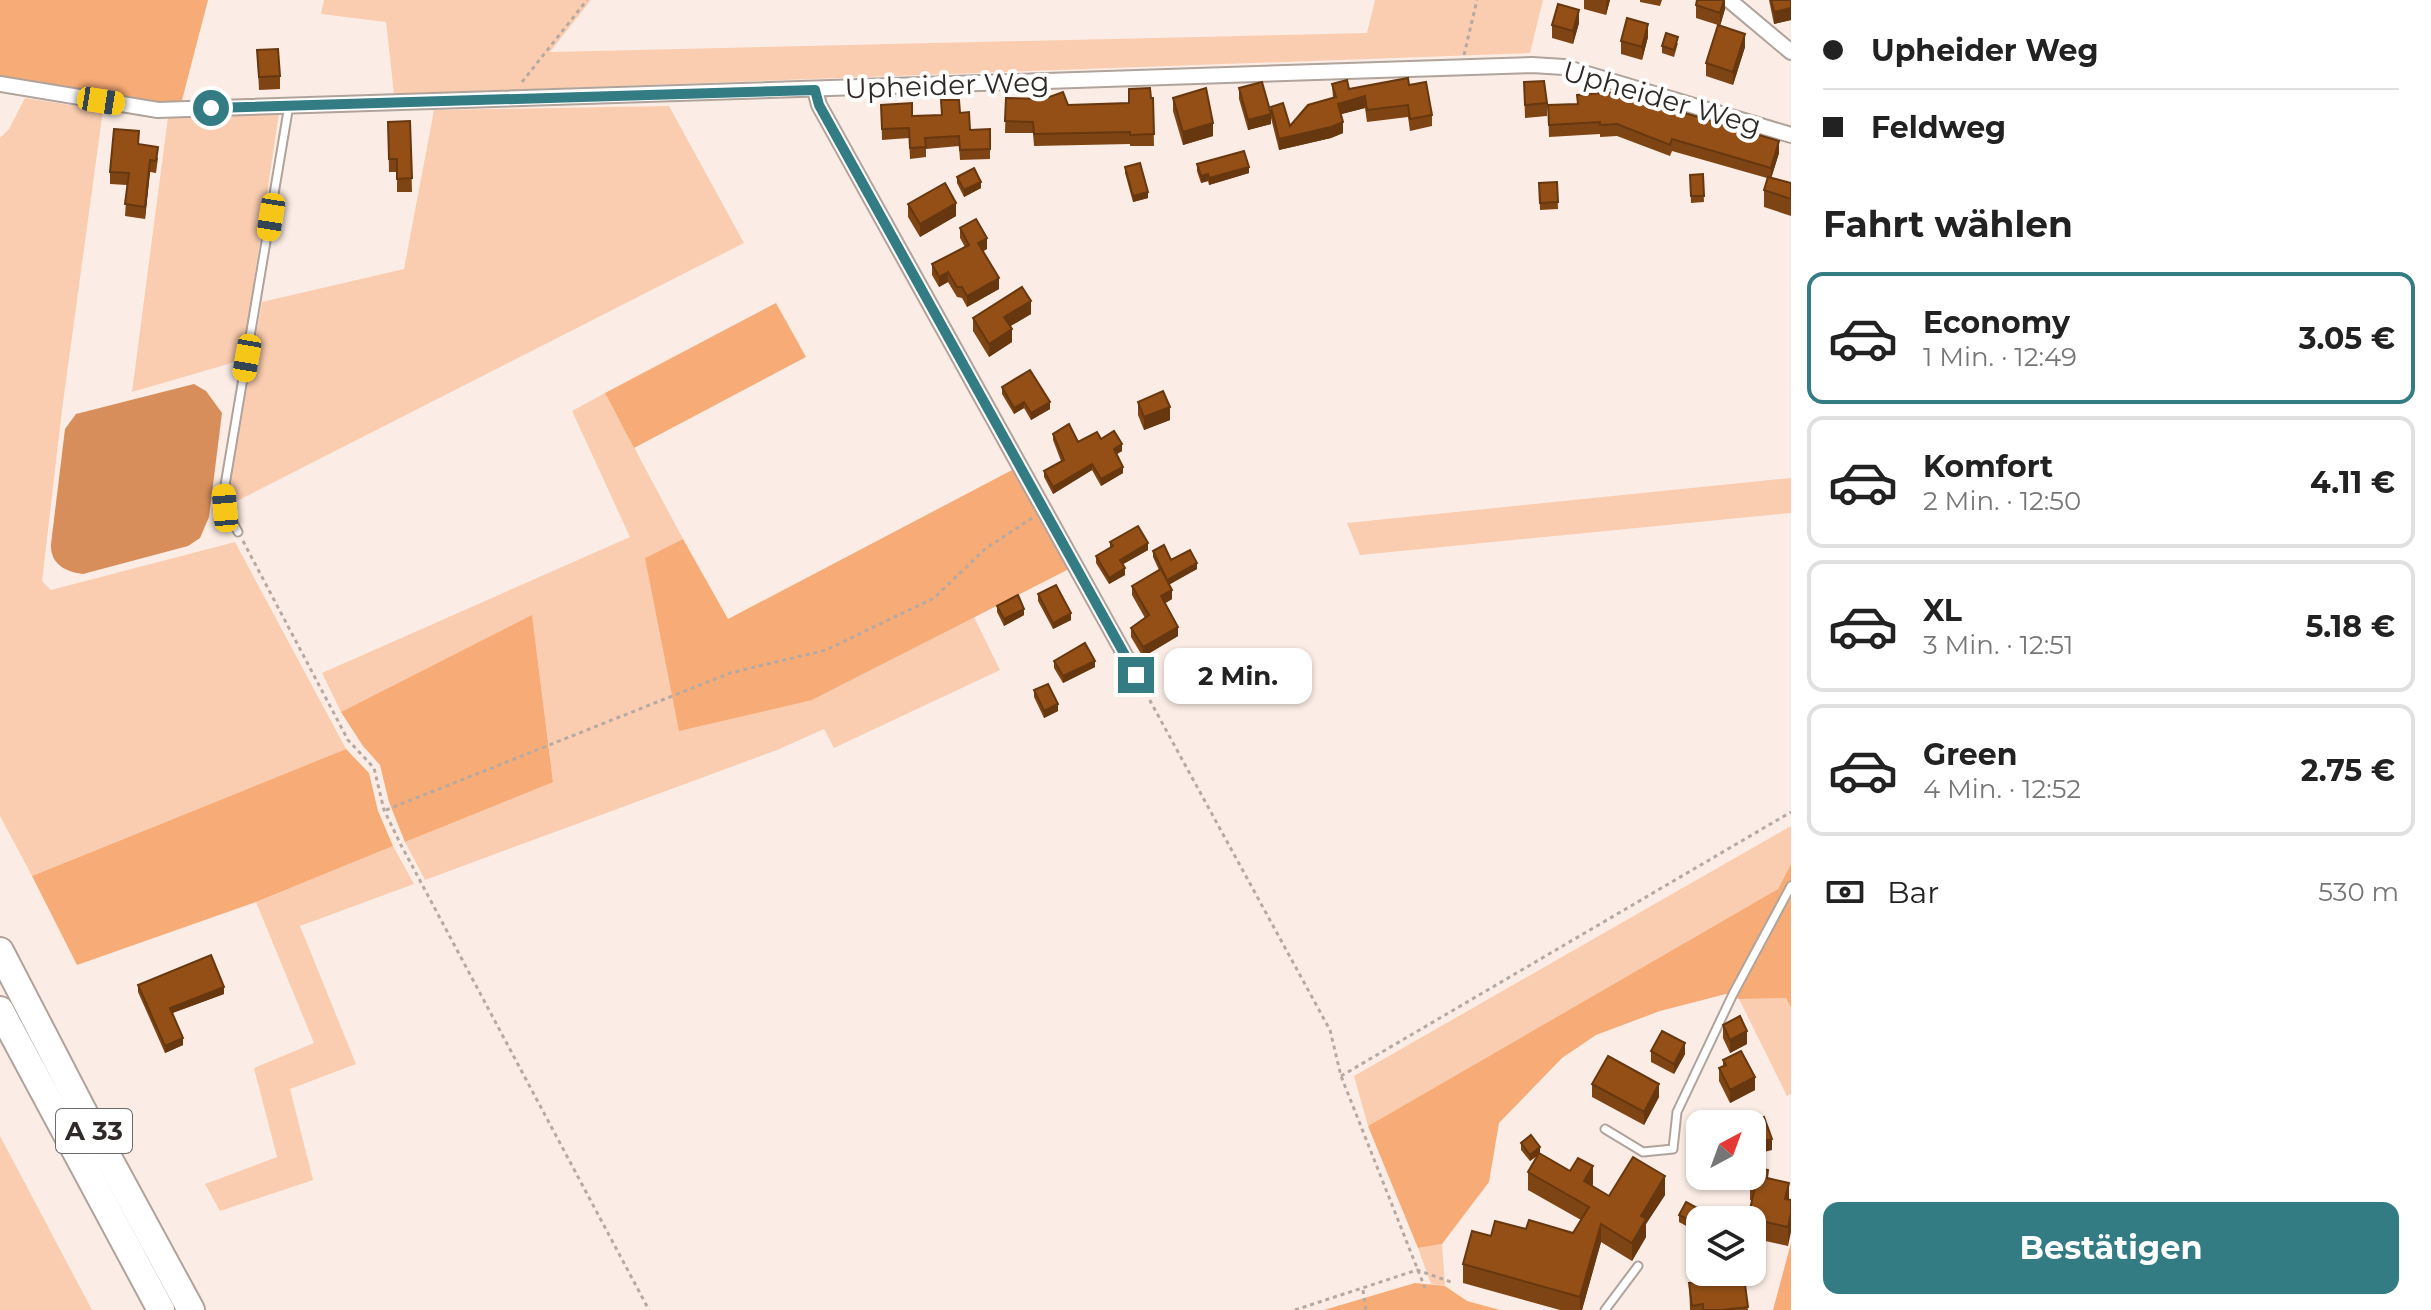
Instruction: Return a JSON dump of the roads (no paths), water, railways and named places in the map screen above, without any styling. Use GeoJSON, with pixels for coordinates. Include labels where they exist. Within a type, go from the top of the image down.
{"type":"FeatureCollection","features":[{"type":"Feature","properties":{"kind":"highway","name":"A 33"},"geometry":{"type":"LineString","coordinates":[[0,951],[191,1310]]}},
{"type":"Feature","properties":{"kind":"highway","name":"A 33"},"geometry":{"type":"LineString","coordinates":[[0,1010],[161,1310]]}},
{"type":"Feature","properties":{"kind":"street"},"geometry":{"type":"LineString","coordinates":[[1729,0],[1791,52]]}},
{"type":"Feature","properties":{"kind":"street","name":"Upheider Weg"},"geometry":{"type":"LineString","coordinates":[[0,84],[158,110],[1532,65],[1564,67],[1791,135]]}},
{"type":"Feature","properties":{"kind":"street"},"geometry":{"type":"LineString","coordinates":[[815,90],[819,105],[1136,675]]}},
{"type":"Feature","properties":{"kind":"lane"},"geometry":{"type":"LineString","coordinates":[[238,532],[225,508],[224,491],[289,105]]}},
{"type":"Feature","properties":{"kind":"lane"},"geometry":{"type":"LineString","coordinates":[[1605,1129],[1643,1152],[1673,1149],[1677,1112],[1733,994],[1791,886]]}},
{"type":"Feature","properties":{"kind":"lane"},"geometry":{"type":"LineString","coordinates":[[1605,1310],[1638,1266]]}}]}
